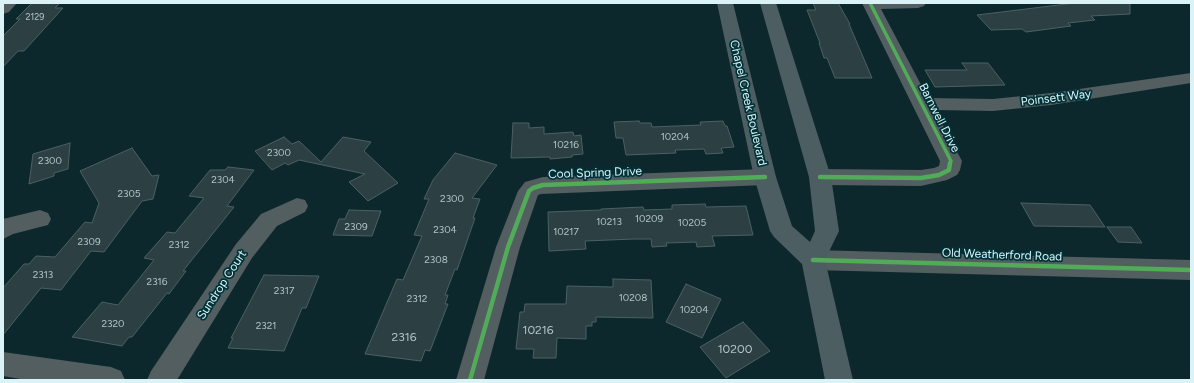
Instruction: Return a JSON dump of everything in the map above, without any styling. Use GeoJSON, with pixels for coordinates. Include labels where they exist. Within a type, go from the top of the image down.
{"type":"FeatureCollection","features":[{"type":"Feature","properties":{"kind":"main road","name":"Chapel Creek Boulevard"},"geometry":{"type":"LineString","coordinates":[[725,3],[765,176],[782,231],[813,260]]}},
{"type":"Feature","properties":{"kind":"main road"},"geometry":{"type":"LineString","coordinates":[[768,3],[820,176],[827,231],[813,260],[839,380]]}},
{"type":"Feature","properties":{"kind":"street"},"geometry":{"type":"LineString","coordinates":[[3,9],[9,3]]}},
{"type":"Feature","properties":{"kind":"street"},"geometry":{"type":"LineString","coordinates":[[870,4],[918,3]]}},
{"type":"Feature","properties":{"kind":"street","name":"Barnwell Drive"},"geometry":{"type":"LineString","coordinates":[[820,176],[921,178],[939,175],[949,170],[950,161],[870,4]]}},
{"type":"Feature","properties":{"kind":"street","name":"Poinsett Way"},"geometry":{"type":"LineString","coordinates":[[921,104],[993,105],[1051,99],[1191,78]]}},
{"type":"Feature","properties":{"kind":"street","name":"Cool Spring Drive"},"geometry":{"type":"LineString","coordinates":[[470,380],[508,247],[529,191],[533,188],[543,185],[765,176]]}},
{"type":"Feature","properties":{"kind":"street","name":"Sundrop Court"},"geometry":{"type":"LineString","coordinates":[[161,380],[244,251],[269,220],[298,206]]}},
{"type":"Feature","properties":{"kind":"street"},"geometry":{"type":"LineString","coordinates":[[3,230],[6,227],[40,219]]}},
{"type":"Feature","properties":{"kind":"street","name":"Old Weatherford Road"},"geometry":{"type":"LineString","coordinates":[[813,260],[1191,270]]}},
{"type":"Feature","properties":{"kind":"street"},"geometry":{"type":"LineString","coordinates":[[3,364],[111,380]]}},
{"type":"Feature","properties":{"kind":"building"},"geometry":{"type":"Polygon","coordinates":[[[32,3],[60,3],[55,8],[63,8],[24,51],[18,51],[3,67],[3,36],[20,19],[16,19],[32,3]]]}},
{"type":"Feature","properties":{"kind":"building"},"geometry":{"type":"Polygon","coordinates":[[[813,3],[838,3],[850,24],[872,78],[835,78],[827,58],[824,58],[820,43],[807,10],[816,10],[813,3]]]}},
{"type":"Feature","properties":{"kind":"building"},"geometry":{"type":"Polygon","coordinates":[[[1075,3],[1130,3],[1130,14],[1091,16],[1095,20],[1068,23],[1071,26],[1026,32],[1022,29],[991,30],[977,15],[1075,3]]]}},
{"type":"Feature","properties":{"kind":"building"},"geometry":{"type":"Polygon","coordinates":[[[962,63],[988,63],[1005,85],[935,87],[925,70],[967,70],[962,63]]]}},
{"type":"Feature","properties":{"kind":"building"},"geometry":{"type":"Polygon","coordinates":[[[639,121],[640,123],[651,123],[652,127],[701,125],[700,122],[723,121],[725,126],[727,126],[734,147],[721,148],[723,153],[706,154],[704,149],[675,150],[676,153],[626,155],[623,138],[616,138],[614,122],[639,121]]]}},
{"type":"Feature","properties":{"kind":"building"},"geometry":{"type":"Polygon","coordinates":[[[513,123],[529,123],[529,128],[544,127],[544,134],[573,132],[574,136],[581,135],[583,154],[572,155],[572,157],[550,159],[550,157],[511,158],[513,123]]]}},
{"type":"Feature","properties":{"kind":"building"},"geometry":{"type":"Polygon","coordinates":[[[284,137],[292,144],[299,141],[321,162],[343,137],[371,142],[364,151],[398,183],[368,201],[349,182],[365,174],[299,160],[288,165],[285,163],[272,170],[255,151],[284,137]]]}},
{"type":"Feature","properties":{"kind":"building"},"geometry":{"type":"Polygon","coordinates":[[[70,143],[68,169],[54,173],[54,176],[29,184],[33,154],[70,143]]]}},
{"type":"Feature","properties":{"kind":"building"},"geometry":{"type":"Polygon","coordinates":[[[132,148],[152,176],[159,175],[153,199],[142,201],[104,252],[91,251],[61,290],[41,288],[3,335],[3,288],[24,264],[29,264],[36,256],[55,257],[85,222],[92,223],[99,203],[80,171],[132,148]]]}},
{"type":"Feature","properties":{"kind":"building"},"geometry":{"type":"Polygon","coordinates":[[[455,153],[497,165],[472,198],[480,199],[473,218],[475,218],[457,270],[455,269],[445,295],[448,295],[445,304],[448,304],[430,351],[425,350],[421,361],[365,354],[397,279],[403,280],[422,236],[414,235],[429,199],[424,199],[433,180],[455,153]]]}},
{"type":"Feature","properties":{"kind":"building"},"geometry":{"type":"Polygon","coordinates":[[[228,167],[254,170],[227,206],[234,207],[183,271],[186,271],[169,294],[167,293],[132,337],[129,337],[122,346],[72,337],[102,302],[118,305],[154,260],[144,258],[167,232],[175,233],[204,198],[189,196],[210,170],[225,170],[228,167]]]}},
{"type":"Feature","properties":{"kind":"building"},"geometry":{"type":"Polygon","coordinates":[[[1021,203],[1090,205],[1105,227],[1034,226],[1021,203]]]}},
{"type":"Feature","properties":{"kind":"building"},"geometry":{"type":"Polygon","coordinates":[[[705,204],[706,207],[746,206],[753,235],[712,236],[715,246],[697,247],[696,242],[666,243],[667,246],[652,247],[651,239],[634,239],[585,241],[586,249],[549,251],[548,212],[643,207],[644,210],[672,209],[672,205],[705,204]]]}},
{"type":"Feature","properties":{"kind":"building"},"geometry":{"type":"Polygon","coordinates":[[[349,210],[381,211],[372,236],[333,235],[339,219],[345,219],[349,210]]]}},
{"type":"Feature","properties":{"kind":"building"},"geometry":{"type":"Polygon","coordinates":[[[1107,227],[1131,227],[1142,243],[1118,242],[1107,227]]]}},
{"type":"Feature","properties":{"kind":"building"},"geometry":{"type":"Polygon","coordinates":[[[264,275],[319,276],[306,308],[302,308],[284,351],[228,348],[233,338],[231,338],[264,275]]]}},
{"type":"Feature","properties":{"kind":"building"},"geometry":{"type":"Polygon","coordinates":[[[613,279],[651,280],[653,318],[596,317],[596,322],[592,322],[592,326],[586,326],[586,339],[557,338],[556,358],[533,358],[534,349],[516,349],[520,312],[524,312],[525,304],[566,304],[567,286],[613,287],[613,279]]]}},
{"type":"Feature","properties":{"kind":"building"},"geometry":{"type":"Polygon","coordinates":[[[686,284],[721,299],[702,338],[666,322],[686,284]]]}},
{"type":"Feature","properties":{"kind":"building"},"geometry":{"type":"Polygon","coordinates":[[[743,322],[770,351],[726,378],[700,347],[743,322]]]}},
{"type":"Feature","properties":{"kind":"cycle path"},"geometry":{"type":"LineString","coordinates":[[820,177],[921,178],[939,175],[949,170],[951,161],[870,3]]}},
{"type":"Feature","properties":{"kind":"cycle path"},"geometry":{"type":"LineString","coordinates":[[470,380],[508,247],[529,191],[533,188],[543,185],[765,177]]}},
{"type":"Feature","properties":{"kind":"cycle path"},"geometry":{"type":"LineString","coordinates":[[813,260],[1191,270]]}}]}
